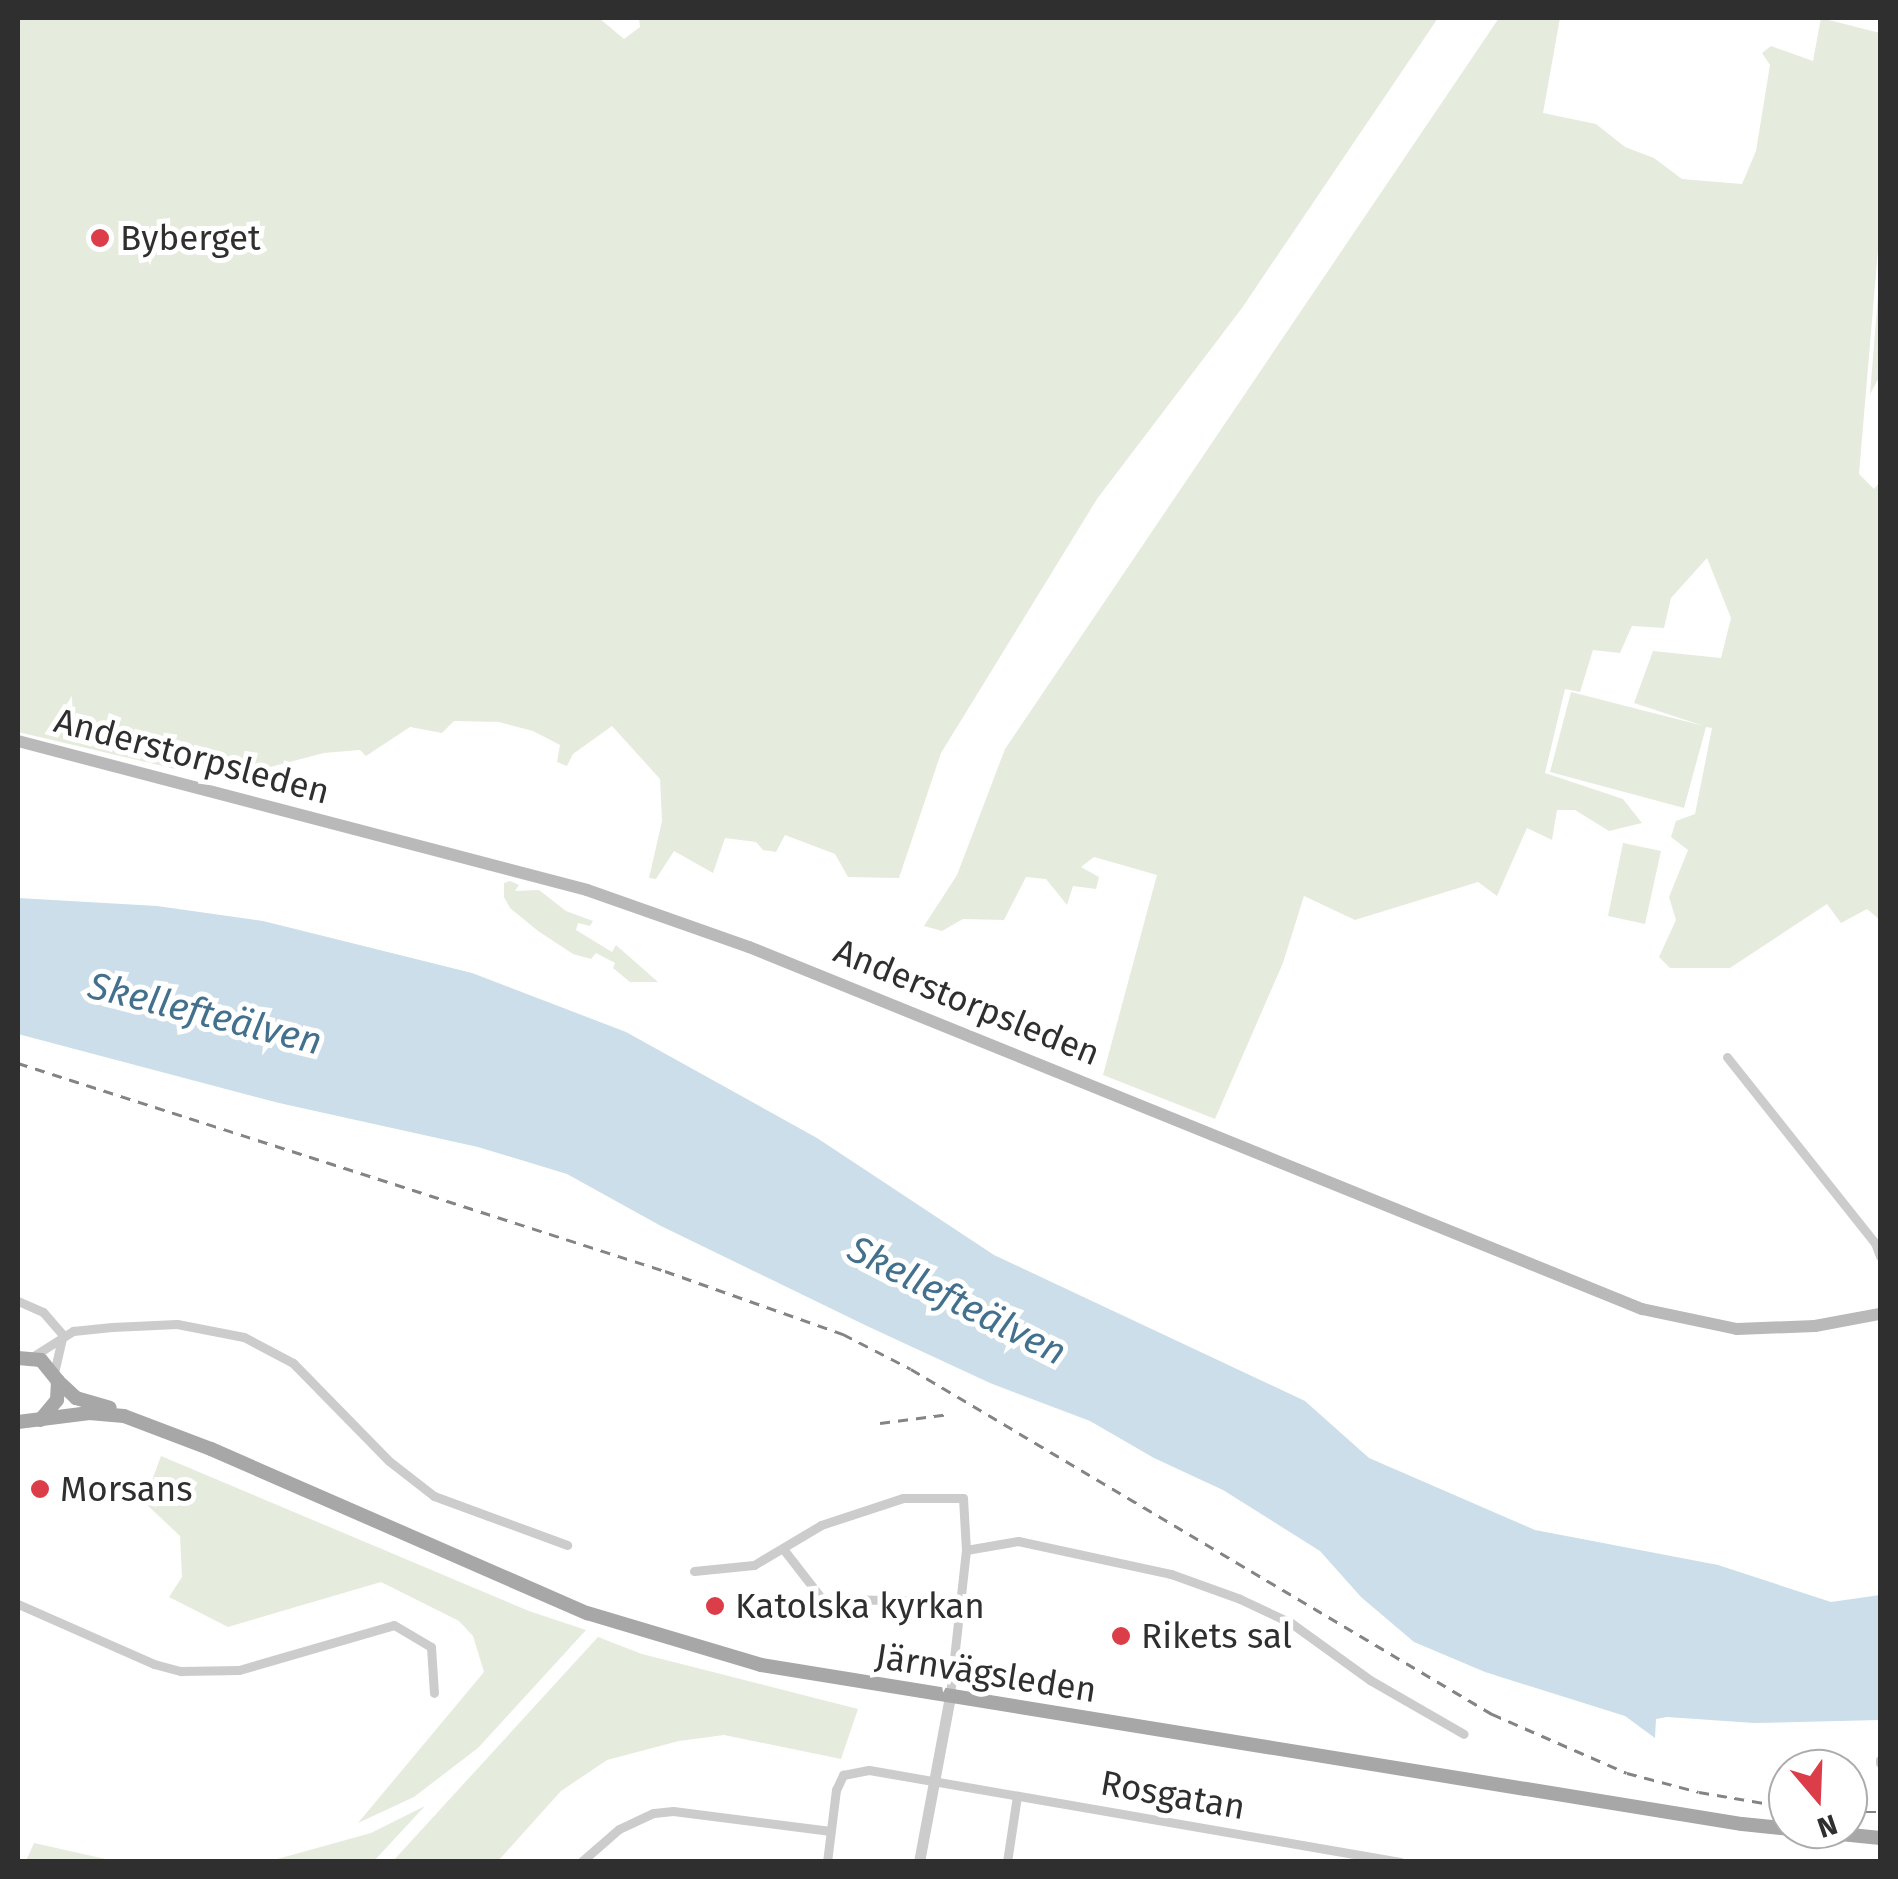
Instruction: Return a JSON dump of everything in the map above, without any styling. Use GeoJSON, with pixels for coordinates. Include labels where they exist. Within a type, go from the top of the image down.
{"type":"FeatureCollection","features":[{"type":"Feature","properties":{"kind":"main road","name":"Anderstorpsleden"},"geometry":{"type":"LineString","coordinates":[[18,741],[587,890],[754,949],[1642,1309],[1737,1329],[1815,1326],[1880,1314]]}},
{"type":"Feature","properties":{"kind":"main road","name":"Järnvägsleden"},"geometry":{"type":"LineString","coordinates":[[22,1357],[56,1377],[76,1398],[163,1429],[587,1613],[761,1665],[1742,1824],[1880,1838]]}},
{"type":"Feature","properties":{"kind":"main road"},"geometry":{"type":"LineString","coordinates":[[26,1424],[57,1400],[56,1377]]}},
{"type":"Feature","properties":{"kind":"main road","name":"Järnvägsleden"},"geometry":{"type":"LineString","coordinates":[[26,1424],[89,1413],[124,1416]]}},
{"type":"Feature","properties":{"kind":"street"},"geometry":{"type":"LineString","coordinates":[[1727,1057],[1876,1243],[1880,1256]]}},
{"type":"Feature","properties":{"kind":"street"},"geometry":{"type":"LineString","coordinates":[[18,1301],[43,1312],[64,1335]]}},
{"type":"Feature","properties":{"kind":"street"},"geometry":{"type":"LineString","coordinates":[[22,1357],[64,1335],[112,1327],[177,1324],[220,1331],[264,1346],[293,1364],[416,1484],[467,1510],[567,1545]]}},
{"type":"Feature","properties":{"kind":"street"},"geometry":{"type":"LineString","coordinates":[[56,1377],[64,1335]]}},
{"type":"Feature","properties":{"kind":"street"},"geometry":{"type":"LineString","coordinates":[[694,1572],[735,1570],[784,1550],[821,1525],[870,1508],[923,1496],[963,1498],[966,1550],[950,1696],[919,1862]]}},
{"type":"Feature","properties":{"kind":"street"},"geometry":{"type":"LineString","coordinates":[[966,1550],[1018,1542],[1171,1574],[1240,1599],[1291,1622],[1370,1680],[1464,1734]]}},
{"type":"Feature","properties":{"kind":"street"},"geometry":{"type":"LineString","coordinates":[[784,1550],[822,1599],[961,1600]]}},
{"type":"Feature","properties":{"kind":"street"},"geometry":{"type":"LineString","coordinates":[[18,1604],[154,1664],[182,1670],[239,1670],[394,1625],[431,1648],[434,1694]]}},
{"type":"Feature","properties":{"kind":"street","name":"Rosgatan"},"geometry":{"type":"LineString","coordinates":[[831,1831],[836,1790],[843,1775],[852,1770],[937,1781],[1400,1862]]}},
{"type":"Feature","properties":{"kind":"street"},"geometry":{"type":"LineString","coordinates":[[1007,1862],[1017,1796]]}},
{"type":"Feature","properties":{"kind":"street"},"geometry":{"type":"LineString","coordinates":[[581,1862],[619,1830],[654,1814],[673,1811],[831,1831],[827,1862]]}},
{"type":"Feature","properties":{"kind":"shaded area"},"geometry":{"type":"Polygon","coordinates":[[[18,18],[599,18],[624,39],[640,27],[639,18],[1438,18],[1242,308],[1097,499],[941,753],[899,878],[848,877],[835,854],[785,835],[776,852],[763,850],[756,842],[725,838],[713,873],[674,851],[656,879],[649,878],[662,821],[660,779],[612,726],[573,754],[567,766],[557,762],[560,745],[533,731],[499,722],[454,721],[442,733],[410,727],[366,756],[360,750],[324,753],[255,771],[218,764],[192,765],[184,771],[18,732],[18,18]]]}},
{"type":"Feature","properties":{"kind":"shaded area"},"geometry":{"type":"Polygon","coordinates":[[[1499,18],[1560,18],[1543,113],[1596,124],[1625,147],[1654,158],[1682,179],[1742,184],[1756,151],[1770,65],[1762,53],[1771,46],[1813,61],[1821,18],[1880,33],[1880,226],[1859,474],[1874,489],[1880,482],[1880,920],[1867,909],[1841,923],[1827,904],[1730,968],[1670,968],[1659,957],[1676,920],[1669,897],[1688,850],[1671,837],[1676,821],[1695,814],[1712,728],[1706,727],[1684,808],[1550,772],[1571,692],[1704,726],[1634,703],[1653,651],[1721,658],[1731,618],[1707,558],[1671,598],[1664,628],[1632,626],[1620,653],[1593,650],[1580,692],[1565,689],[1545,773],[1623,799],[1642,823],[1609,831],[1575,810],[1557,810],[1552,840],[1527,828],[1497,896],[1478,882],[1355,920],[1304,896],[1283,963],[1215,1119],[1103,1075],[1157,875],[1094,857],[1081,867],[1099,877],[1096,889],[1073,886],[1067,905],[1046,879],[1026,877],[1004,920],[963,919],[942,931],[924,926],[957,875],[1005,749],[1499,18]]]}},
{"type":"Feature","properties":{"kind":"shaded area"},"geometry":{"type":"Polygon","coordinates":[[[1880,271],[1880,376],[1870,394],[1880,271]]]}},
{"type":"Feature","properties":{"kind":"shaded area"},"geometry":{"type":"Polygon","coordinates":[[[1623,843],[1661,851],[1645,924],[1608,916],[1623,843]]]}},
{"type":"Feature","properties":{"kind":"shaded area"},"geometry":{"type":"Polygon","coordinates":[[[504,883],[519,885],[515,891],[539,890],[566,911],[593,921],[590,926],[578,923],[576,930],[612,952],[616,945],[658,982],[630,982],[613,968],[615,963],[596,953],[591,959],[573,954],[538,931],[510,908],[504,897],[504,883]]]}},
{"type":"Feature","properties":{"kind":"shaded area"},"geometry":{"type":"Polygon","coordinates":[[[161,1456],[529,1611],[586,1630],[478,1748],[414,1797],[358,1823],[484,1672],[473,1636],[459,1621],[381,1582],[228,1627],[169,1597],[182,1577],[180,1536],[144,1502],[161,1456]]]}},
{"type":"Feature","properties":{"kind":"shaded area"},"geometry":{"type":"Polygon","coordinates":[[[598,1637],[642,1654],[858,1709],[841,1759],[724,1735],[679,1741],[607,1760],[561,1791],[498,1861],[393,1861],[598,1637]]]}},
{"type":"Feature","properties":{"kind":"shaded area"},"geometry":{"type":"Polygon","coordinates":[[[425,1806],[374,1861],[270,1861],[371,1833],[425,1806]]]}},
{"type":"Feature","properties":{"kind":"shaded area"},"geometry":{"type":"Polygon","coordinates":[[[34,1843],[110,1860],[110,1861],[26,1861],[34,1843]]]}},
{"type":"Feature","properties":{"kind":"water","name":"Skellefteälven"},"geometry":{"type":"Polygon","coordinates":[[[18,898],[157,906],[263,921],[472,973],[626,1032],[817,1138],[994,1255],[1305,1401],[1369,1458],[1535,1530],[1718,1565],[1831,1602],[1880,1595],[1880,1720],[1754,1723],[1667,1717],[1656,1719],[1655,1738],[1625,1716],[1485,1672],[1414,1642],[1361,1597],[1320,1551],[1223,1490],[1154,1458],[1090,1421],[990,1383],[867,1326],[661,1226],[567,1174],[478,1147],[279,1103],[18,1034],[18,898]]]}},
{"type":"Feature","properties":{"kind":"railway"},"geometry":{"type":"LineString","coordinates":[[18,1063],[665,1271],[843,1334],[911,1369],[1492,1714],[1627,1773],[1699,1792],[1768,1804]]}},
{"type":"Feature","properties":{"kind":"railway"},"geometry":{"type":"LineString","coordinates":[[880,1423],[949,1414]]}},
{"type":"Feature","properties":{"kind":"railway"},"geometry":{"type":"LineString","coordinates":[[1868,1812],[1880,1812]]}},
{"type":"Feature","properties":{"kind":"place","name":"Byberget"},"geometry":{"type":"Point","coordinates":[100,238]}},
{"type":"Feature","properties":{"kind":"place","name":"Morsans"},"geometry":{"type":"Point","coordinates":[40,1489]}},
{"type":"Feature","properties":{"kind":"place","name":"Katolska kyrkan"},"geometry":{"type":"Point","coordinates":[715,1606]}},
{"type":"Feature","properties":{"kind":"place","name":"Rikets sal"},"geometry":{"type":"Point","coordinates":[1121,1636]}}]}
